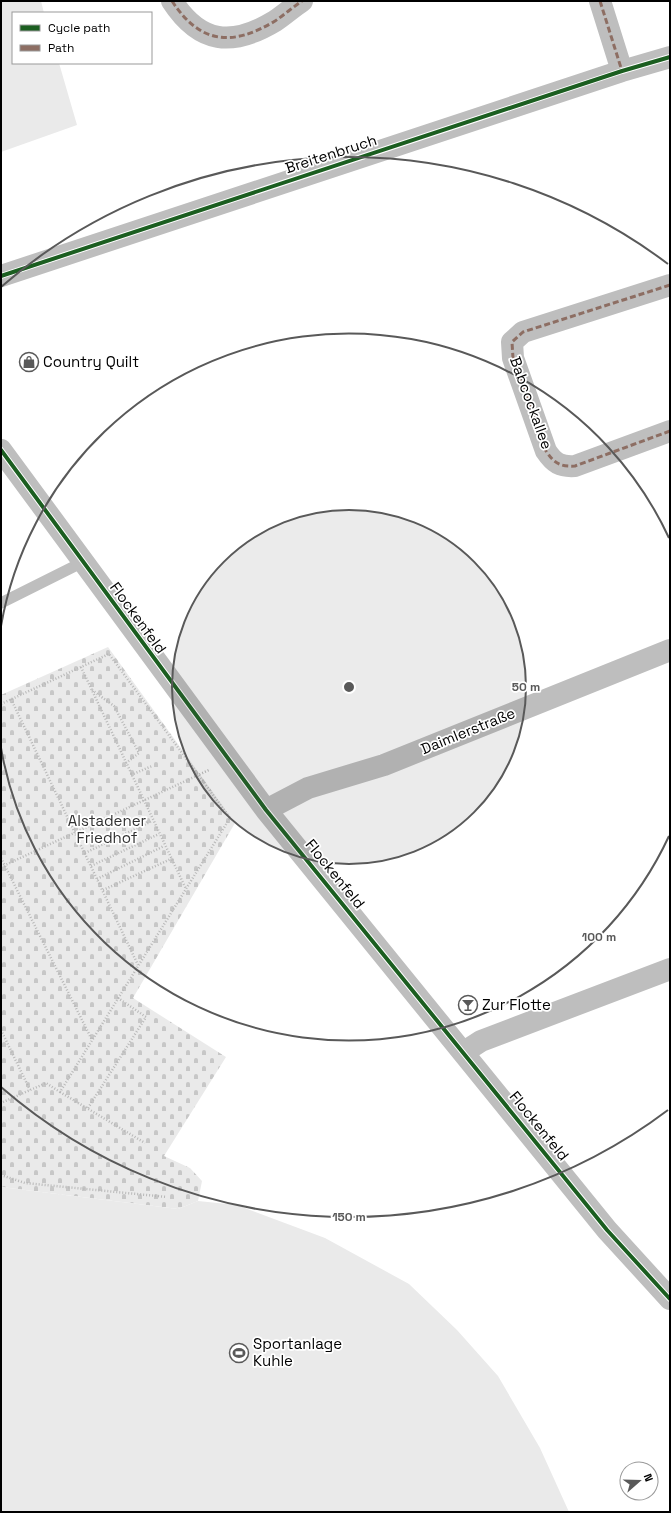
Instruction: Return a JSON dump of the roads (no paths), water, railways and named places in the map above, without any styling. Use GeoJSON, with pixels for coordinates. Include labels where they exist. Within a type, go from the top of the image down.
{"type":"FeatureCollection","features":[{"type":"Feature","properties":{"kind":"street"},"geometry":{"type":"LineString","coordinates":[[172,1],[181,15],[192,25],[209,35],[224,39],[236,37],[262,28],[275,21],[302,1]]}},
{"type":"Feature","properties":{"kind":"street"},"geometry":{"type":"LineString","coordinates":[[600,1],[622,71]]}},
{"type":"Feature","properties":{"kind":"street","name":"Breitenbruch"},"geometry":{"type":"LineString","coordinates":[[1,276],[622,71],[670,57]]}},
{"type":"Feature","properties":{"kind":"street","name":"Babcockallee"},"geometry":{"type":"LineString","coordinates":[[670,285],[523,332],[512,342],[513,358],[546,451],[559,465],[575,466],[670,431]]}},
{"type":"Feature","properties":{"kind":"street","name":"Flockenfeld"},"geometry":{"type":"LineString","coordinates":[[1,450],[266,810],[607,1230],[670,1299]]}},
{"type":"Feature","properties":{"kind":"street","name":"Daimlerstraße"},"geometry":{"type":"LineString","coordinates":[[266,810],[308,788],[384,765],[670,650]]}},
{"type":"Feature","properties":{"kind":"street"},"geometry":{"type":"LineString","coordinates":[[464,1052],[481,1041],[670,969]]}},
{"type":"Feature","properties":{"kind":"lane"},"geometry":{"type":"LineString","coordinates":[[1,603],[82,562]]}},
{"type":"Feature","properties":{"kind":"place","name":"Country Quilt"},"geometry":{"type":"Point","coordinates":[29,362]}},
{"type":"Feature","properties":{"kind":"place","name":"Zur Flotte"},"geometry":{"type":"Point","coordinates":[468,1005]}},
{"type":"Feature","properties":{"kind":"place","name":"Sportanlage Kuhle"},"geometry":{"type":"Point","coordinates":[239,1353]}},
{"type":"Feature","properties":{"kind":"park label","name":"Alstadener Friedhof"},"geometry":{"type":"Point","coordinates":[107,830]}}]}
